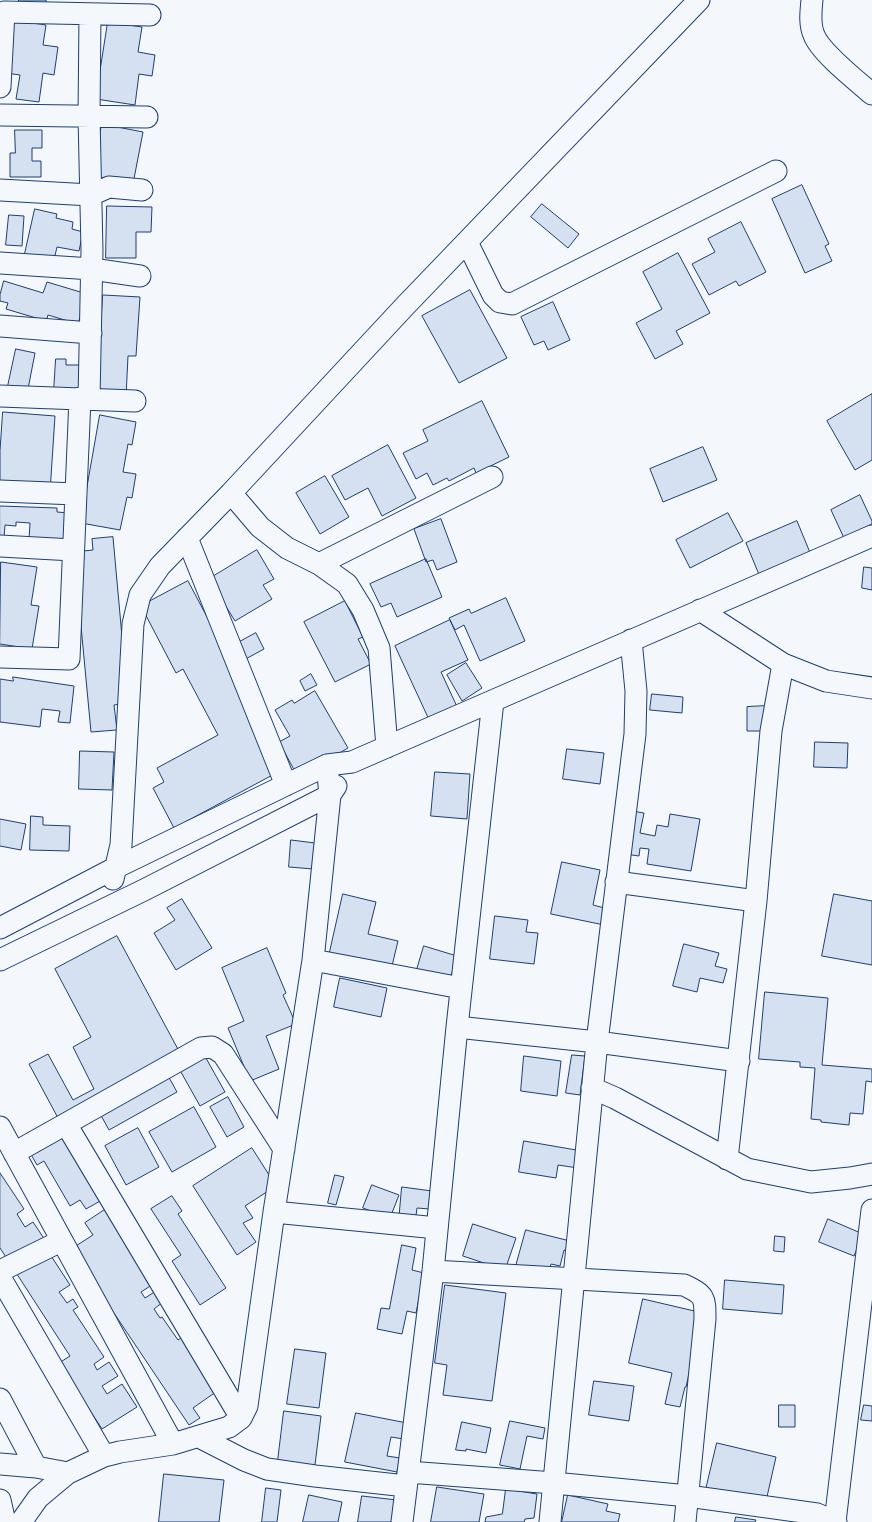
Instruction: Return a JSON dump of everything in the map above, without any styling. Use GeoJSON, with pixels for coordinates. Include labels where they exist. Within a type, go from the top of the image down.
{"type":"FeatureCollection","features":[{"type":"Feature","properties":{"kind":"street"},"geometry":{"type":"LineString","coordinates":[[114,885],[121,845],[132,624],[140,594],[160,566],[231,493],[398,313],[699,0]]}},
{"type":"Feature","properties":{"kind":"street"},"geometry":{"type":"LineString","coordinates":[[812,0],[810,16],[814,36],[824,50],[872,94]]}},
{"type":"Feature","properties":{"kind":"street"},"geometry":{"type":"LineString","coordinates":[[0,86],[4,12],[150,15]]}},
{"type":"Feature","properties":{"kind":"street"},"geometry":{"type":"LineString","coordinates":[[0,657],[69,659],[76,494],[91,333],[90,14]]}},
{"type":"Feature","properties":{"kind":"street"},"geometry":{"type":"LineString","coordinates":[[0,115],[147,117]]}},
{"type":"Feature","properties":{"kind":"street"},"geometry":{"type":"LineString","coordinates":[[467,242],[493,295],[500,302],[512,304],[776,171]]}},
{"type":"Feature","properties":{"kind":"street"},"geometry":{"type":"LineString","coordinates":[[0,190],[91,194],[109,187],[142,190]]}},
{"type":"Feature","properties":{"kind":"street"},"geometry":{"type":"LineString","coordinates":[[0,263],[92,269],[140,276]]}},
{"type":"Feature","properties":{"kind":"street"},"geometry":{"type":"LineString","coordinates":[[0,326],[91,333]]}},
{"type":"Feature","properties":{"kind":"street"},"geometry":{"type":"LineString","coordinates":[[0,396],[135,401]]}},
{"type":"Feature","properties":{"kind":"street"},"geometry":{"type":"LineString","coordinates":[[319,564],[492,477]]}},
{"type":"Feature","properties":{"kind":"street"},"geometry":{"type":"LineString","coordinates":[[0,491],[76,494]]}},
{"type":"Feature","properties":{"kind":"street"},"geometry":{"type":"LineString","coordinates":[[231,493],[260,527],[287,548],[319,564],[347,584],[363,610],[379,648],[387,747]]}},
{"type":"Feature","properties":{"kind":"street"},"geometry":{"type":"LineString","coordinates":[[0,960],[114,885],[286,785],[328,765],[352,762],[872,536]]}},
{"type":"Feature","properties":{"kind":"street"},"geometry":{"type":"LineString","coordinates":[[187,538],[286,785]]}},
{"type":"Feature","properties":{"kind":"street"},"geometry":{"type":"LineString","coordinates":[[0,546],[73,550]]}},
{"type":"Feature","properties":{"kind":"street"},"geometry":{"type":"LineString","coordinates":[[700,610],[783,664],[826,680],[872,688]]}},
{"type":"Feature","properties":{"kind":"street"},"geometry":{"type":"LineString","coordinates":[[550,1522],[592,1088],[635,734],[636,691],[631,640]]}},
{"type":"Feature","properties":{"kind":"street"},"geometry":{"type":"LineString","coordinates":[[727,1159],[756,901],[771,731],[783,664]]}},
{"type":"Feature","properties":{"kind":"street"},"geometry":{"type":"LineString","coordinates":[[402,1522],[433,1271],[492,701]]}},
{"type":"Feature","properties":{"kind":"street"},"geometry":{"type":"LineString","coordinates":[[0,928],[114,885],[144,890],[330,795],[352,762]]}},
{"type":"Feature","properties":{"kind":"street"},"geometry":{"type":"LineString","coordinates":[[21,1522],[38,1498],[68,1473],[104,1456],[173,1444],[229,1427],[241,1418],[247,1406],[274,1212],[313,960],[330,795],[328,765]]}},
{"type":"Feature","properties":{"kind":"street"},"geometry":{"type":"LineString","coordinates":[[616,882],[756,901]]}},
{"type":"Feature","properties":{"kind":"street"},"geometry":{"type":"LineString","coordinates":[[313,960],[461,988]]}},
{"type":"Feature","properties":{"kind":"street"},"geometry":{"type":"LineString","coordinates":[[457,1027],[597,1042],[739,1061]]}},
{"type":"Feature","properties":{"kind":"street"},"geometry":{"type":"LineString","coordinates":[[14,1153],[201,1048],[212,1047],[223,1054],[284,1149]]}},
{"type":"Feature","properties":{"kind":"street"},"geometry":{"type":"LineString","coordinates":[[592,1088],[615,1098],[747,1169],[811,1182],[872,1174]]}},
{"type":"Feature","properties":{"kind":"street"},"geometry":{"type":"LineString","coordinates":[[66,1124],[241,1418]]}},
{"type":"Feature","properties":{"kind":"street"},"geometry":{"type":"LineString","coordinates":[[0,1127],[173,1444]]}},
{"type":"Feature","properties":{"kind":"street"},"geometry":{"type":"LineString","coordinates":[[200,1437],[244,1460],[267,1469],[315,1476],[554,1483],[688,1496],[817,1514],[836,1522],[872,1210]]}},
{"type":"Feature","properties":{"kind":"street"},"geometry":{"type":"LineString","coordinates":[[274,1212],[437,1228]]}},
{"type":"Feature","properties":{"kind":"street"},"geometry":{"type":"LineString","coordinates":[[0,1271],[61,1241]]}},
{"type":"Feature","properties":{"kind":"street"},"geometry":{"type":"LineString","coordinates":[[433,1271],[684,1285],[698,1292],[705,1301],[705,1319],[685,1522]]}},
{"type":"Feature","properties":{"kind":"street"},"geometry":{"type":"LineString","coordinates":[[0,1277],[104,1456]]}},
{"type":"Feature","properties":{"kind":"street"},"geometry":{"type":"LineString","coordinates":[[0,1399],[36,1467]]}},
{"type":"Feature","properties":{"kind":"street"},"geometry":{"type":"LineString","coordinates":[[0,1464],[36,1467],[68,1473]]}},
{"type":"Feature","properties":{"kind":"building"},"geometry":{"type":"Polygon","coordinates":[[[19,0],[46,0],[46,5],[18,5],[19,0]]]}},
{"type":"Feature","properties":{"kind":"building"},"geometry":{"type":"Polygon","coordinates":[[[12,20],[46,25],[43,45],[58,47],[54,75],[43,73],[39,102],[16,99],[20,75],[5,73],[12,20]]]}},
{"type":"Feature","properties":{"kind":"building"},"geometry":{"type":"Polygon","coordinates":[[[108,22],[142,27],[138,52],[155,55],[152,76],[139,74],[135,105],[96,99],[108,22]]]}},
{"type":"Feature","properties":{"kind":"building"},"geometry":{"type":"Polygon","coordinates":[[[102,124],[143,132],[133,184],[92,176],[102,124]]]}},
{"type":"Feature","properties":{"kind":"building"},"geometry":{"type":"Polygon","coordinates":[[[15,130],[42,130],[42,148],[32,148],[32,161],[41,161],[41,177],[10,177],[10,153],[15,153],[15,130]]]}},
{"type":"Feature","properties":{"kind":"building"},"geometry":{"type":"Polygon","coordinates":[[[802,185],[829,244],[825,246],[832,261],[805,273],[772,199],[802,185]]]}},
{"type":"Feature","properties":{"kind":"building"},"geometry":{"type":"Polygon","coordinates":[[[542,204],[579,234],[568,248],[531,217],[542,204]]]}},
{"type":"Feature","properties":{"kind":"building"},"geometry":{"type":"Polygon","coordinates":[[[107,206],[152,207],[151,232],[136,232],[136,258],[106,258],[107,206]]]}},
{"type":"Feature","properties":{"kind":"building"},"geometry":{"type":"Polygon","coordinates":[[[35,209],[57,214],[56,218],[73,222],[72,229],[83,232],[79,251],[57,247],[53,264],[24,258],[35,209]]]}},
{"type":"Feature","properties":{"kind":"building"},"geometry":{"type":"Polygon","coordinates":[[[9,215],[24,216],[22,246],[6,245],[9,215]]]}},
{"type":"Feature","properties":{"kind":"building"},"geometry":{"type":"Polygon","coordinates":[[[741,222],[766,272],[739,286],[736,281],[709,295],[692,264],[715,252],[708,239],[741,222]]]}},
{"type":"Feature","properties":{"kind":"building"},"geometry":{"type":"Polygon","coordinates":[[[678,253],[710,313],[676,331],[683,344],[655,359],[636,323],[662,309],[643,272],[678,253]]]}},
{"type":"Feature","properties":{"kind":"building"},"geometry":{"type":"Polygon","coordinates":[[[4,281],[43,293],[47,282],[87,294],[78,324],[48,315],[46,321],[6,309],[8,303],[0,301],[4,281]]]}},
{"type":"Feature","properties":{"kind":"building"},"geometry":{"type":"Polygon","coordinates":[[[470,290],[507,358],[459,383],[422,316],[470,290]]]}},
{"type":"Feature","properties":{"kind":"building"},"geometry":{"type":"Polygon","coordinates":[[[103,295],[140,297],[136,356],[128,356],[126,397],[97,395],[103,295]]]}},
{"type":"Feature","properties":{"kind":"building"},"geometry":{"type":"Polygon","coordinates":[[[553,302],[570,340],[548,350],[544,341],[534,345],[521,317],[553,302]]]}},
{"type":"Feature","properties":{"kind":"building"},"geometry":{"type":"Polygon","coordinates":[[[16,349],[35,353],[28,389],[8,386],[16,349]]]}},
{"type":"Feature","properties":{"kind":"building"},"geometry":{"type":"Polygon","coordinates":[[[56,359],[66,359],[66,365],[86,365],[85,392],[54,391],[56,359]]]}},
{"type":"Feature","properties":{"kind":"building"},"geometry":{"type":"Polygon","coordinates":[[[872,394],[872,460],[855,470],[827,421],[872,394]]]}},
{"type":"Feature","properties":{"kind":"building"},"geometry":{"type":"Polygon","coordinates":[[[482,401],[509,457],[476,473],[474,468],[449,481],[447,478],[433,485],[427,473],[416,479],[403,453],[428,441],[423,430],[482,401]]]}},
{"type":"Feature","properties":{"kind":"building"},"geometry":{"type":"Polygon","coordinates":[[[3,412],[55,416],[50,492],[0,492],[0,451],[3,412]]]}},
{"type":"Feature","properties":{"kind":"building"},"geometry":{"type":"Polygon","coordinates":[[[100,415],[136,422],[132,445],[128,444],[123,472],[136,474],[132,498],[127,497],[120,530],[81,523],[100,415]]]}},
{"type":"Feature","properties":{"kind":"building"},"geometry":{"type":"Polygon","coordinates":[[[388,445],[416,498],[382,516],[368,488],[345,500],[332,476],[388,445]]]}},
{"type":"Feature","properties":{"kind":"building"},"geometry":{"type":"Polygon","coordinates":[[[703,447],[717,480],[663,502],[650,469],[703,447]]]}},
{"type":"Feature","properties":{"kind":"building"},"geometry":{"type":"Polygon","coordinates":[[[325,476],[349,517],[320,534],[296,493],[325,476]]]}},
{"type":"Feature","properties":{"kind":"building"},"geometry":{"type":"Polygon","coordinates":[[[860,495],[872,524],[844,538],[831,510],[860,495]]]}},
{"type":"Feature","properties":{"kind":"building"},"geometry":{"type":"Polygon","coordinates":[[[0,506],[57,508],[57,512],[69,513],[68,541],[29,539],[30,523],[16,522],[16,526],[5,525],[4,537],[0,536],[0,506]]]}},
{"type":"Feature","properties":{"kind":"building"},"geometry":{"type":"Polygon","coordinates":[[[728,513],[743,541],[690,568],[676,540],[728,513]]]}},
{"type":"Feature","properties":{"kind":"building"},"geometry":{"type":"Polygon","coordinates":[[[441,519],[457,562],[437,570],[433,560],[426,562],[414,529],[441,519]]]}},
{"type":"Feature","properties":{"kind":"building"},"geometry":{"type":"Polygon","coordinates":[[[797,521],[811,555],[760,577],[746,543],[797,521]]]}},
{"type":"Feature","properties":{"kind":"building"},"geometry":{"type":"Polygon","coordinates":[[[113,537],[128,703],[114,705],[117,730],[91,732],[74,552],[93,550],[92,539],[113,537]]]}},
{"type":"Feature","properties":{"kind":"building"},"geometry":{"type":"Polygon","coordinates":[[[257,550],[274,579],[263,585],[272,599],[235,621],[209,579],[257,550]]]}},
{"type":"Feature","properties":{"kind":"building"},"geometry":{"type":"Polygon","coordinates":[[[426,559],[442,597],[397,617],[391,603],[381,607],[370,584],[426,559]]]}},
{"type":"Feature","properties":{"kind":"building"},"geometry":{"type":"Polygon","coordinates":[[[1,562],[37,567],[31,605],[39,606],[32,649],[0,644],[1,562]]]}},
{"type":"Feature","properties":{"kind":"building"},"geometry":{"type":"Polygon","coordinates":[[[864,567],[872,568],[872,590],[862,588],[864,567]]]}},
{"type":"Feature","properties":{"kind":"building"},"geometry":{"type":"Polygon","coordinates":[[[188,581],[268,732],[278,772],[174,828],[153,788],[164,782],[157,768],[218,735],[183,669],[176,673],[141,606],[188,581]]]}},
{"type":"Feature","properties":{"kind":"building"},"geometry":{"type":"Polygon","coordinates":[[[506,598],[525,641],[480,661],[464,625],[455,630],[449,618],[469,609],[471,613],[506,598]]]}},
{"type":"Feature","properties":{"kind":"building"},"geometry":{"type":"Polygon","coordinates":[[[345,601],[363,637],[358,639],[371,664],[335,682],[304,622],[345,601]]]}},
{"type":"Feature","properties":{"kind":"building"},"geometry":{"type":"Polygon","coordinates":[[[450,620],[468,660],[441,672],[459,711],[431,724],[395,646],[450,620]]]}},
{"type":"Feature","properties":{"kind":"building"},"geometry":{"type":"Polygon","coordinates":[[[256,633],[264,649],[242,661],[234,645],[256,633]]]}},
{"type":"Feature","properties":{"kind":"building"},"geometry":{"type":"Polygon","coordinates":[[[466,663],[482,688],[462,701],[447,675],[466,663]]]}},
{"type":"Feature","properties":{"kind":"building"},"geometry":{"type":"Polygon","coordinates":[[[311,674],[317,685],[305,691],[300,681],[311,674]]]}},
{"type":"Feature","properties":{"kind":"building"},"geometry":{"type":"Polygon","coordinates":[[[13,677],[74,686],[70,723],[58,722],[60,711],[42,709],[40,727],[0,722],[0,679],[13,681],[13,677]]]}},
{"type":"Feature","properties":{"kind":"building"},"geometry":{"type":"Polygon","coordinates":[[[315,691],[348,748],[298,777],[279,742],[290,736],[275,710],[292,700],[294,703],[315,691]]]}},
{"type":"Feature","properties":{"kind":"building"},"geometry":{"type":"Polygon","coordinates":[[[652,694],[683,697],[682,713],[650,710],[652,694]]]}},
{"type":"Feature","properties":{"kind":"building"},"geometry":{"type":"Polygon","coordinates":[[[766,706],[766,731],[747,731],[747,707],[766,706]]]}},
{"type":"Feature","properties":{"kind":"building"},"geometry":{"type":"Polygon","coordinates":[[[815,742],[848,743],[847,768],[814,767],[815,742]]]}},
{"type":"Feature","properties":{"kind":"building"},"geometry":{"type":"Polygon","coordinates":[[[567,749],[604,753],[600,784],[563,779],[567,749]]]}},
{"type":"Feature","properties":{"kind":"building"},"geometry":{"type":"Polygon","coordinates":[[[80,751],[114,752],[112,790],[79,789],[80,751]]]}},
{"type":"Feature","properties":{"kind":"building"},"geometry":{"type":"Polygon","coordinates":[[[435,772],[470,774],[467,819],[431,816],[435,772]]]}},
{"type":"Feature","properties":{"kind":"building"},"geometry":{"type":"Polygon","coordinates":[[[632,811],[644,813],[640,833],[655,836],[657,825],[668,827],[670,814],[700,819],[691,871],[647,864],[649,849],[640,848],[639,856],[625,854],[632,811]]]}},
{"type":"Feature","properties":{"kind":"building"},"geometry":{"type":"Polygon","coordinates":[[[31,816],[43,817],[43,825],[70,826],[69,851],[30,850],[31,816]]]}},
{"type":"Feature","properties":{"kind":"building"},"geometry":{"type":"Polygon","coordinates":[[[0,819],[26,824],[21,850],[0,846],[0,819]]]}},
{"type":"Feature","properties":{"kind":"building"},"geometry":{"type":"Polygon","coordinates":[[[291,840],[315,843],[313,869],[289,867],[291,840]]]}},
{"type":"Feature","properties":{"kind":"building"},"geometry":{"type":"Polygon","coordinates":[[[562,862],[600,870],[593,905],[612,910],[609,926],[551,914],[562,862]]]}},
{"type":"Feature","properties":{"kind":"building"},"geometry":{"type":"Polygon","coordinates":[[[343,894],[376,902],[368,934],[398,941],[391,970],[329,956],[343,894]]]}},
{"type":"Feature","properties":{"kind":"building"},"geometry":{"type":"Polygon","coordinates":[[[834,894],[872,901],[872,965],[822,956],[834,894]]]}},
{"type":"Feature","properties":{"kind":"building"},"geometry":{"type":"Polygon","coordinates":[[[182,899],[212,948],[176,970],[154,933],[175,920],[167,908],[182,899]]]}},
{"type":"Feature","properties":{"kind":"building"},"geometry":{"type":"Polygon","coordinates":[[[495,916],[528,920],[526,932],[538,933],[534,964],[490,959],[495,916]]]}},
{"type":"Feature","properties":{"kind":"building"},"geometry":{"type":"Polygon","coordinates":[[[117,936],[180,1053],[58,1118],[29,1064],[48,1054],[73,1100],[94,1089],[73,1047],[91,1037],[55,969],[117,936]]]}},
{"type":"Feature","properties":{"kind":"building"},"geometry":{"type":"Polygon","coordinates":[[[684,944],[719,953],[715,966],[727,969],[723,983],[700,978],[697,992],[673,986],[684,944]]]}},
{"type":"Feature","properties":{"kind":"building"},"geometry":{"type":"Polygon","coordinates":[[[424,946],[457,956],[449,983],[416,973],[424,946]]]}},
{"type":"Feature","properties":{"kind":"building"},"geometry":{"type":"Polygon","coordinates":[[[267,948],[286,993],[283,995],[296,1024],[266,1036],[279,1069],[250,1081],[228,1028],[244,1021],[222,968],[267,948]]]}},
{"type":"Feature","properties":{"kind":"building"},"geometry":{"type":"Polygon","coordinates":[[[340,978],[387,988],[381,1017],[334,1007],[340,978]]]}},
{"type":"Feature","properties":{"kind":"building"},"geometry":{"type":"Polygon","coordinates":[[[765,992],[828,998],[822,1065],[872,1069],[872,1082],[866,1081],[863,1114],[850,1113],[849,1125],[811,1119],[815,1068],[800,1067],[800,1062],[759,1059],[765,992]]]}},
{"type":"Feature","properties":{"kind":"building"},"geometry":{"type":"Polygon","coordinates":[[[202,1051],[225,1092],[200,1106],[177,1065],[202,1051]]]}},
{"type":"Feature","properties":{"kind":"building"},"geometry":{"type":"Polygon","coordinates":[[[572,1055],[585,1056],[580,1095],[566,1093],[572,1055]]]}},
{"type":"Feature","properties":{"kind":"building"},"geometry":{"type":"Polygon","coordinates":[[[524,1056],[561,1061],[557,1096],[521,1091],[524,1056]]]}},
{"type":"Feature","properties":{"kind":"building"},"geometry":{"type":"Polygon","coordinates":[[[166,1072],[177,1092],[109,1130],[98,1110],[166,1072]]]}},
{"type":"Feature","properties":{"kind":"building"},"geometry":{"type":"Polygon","coordinates":[[[228,1097],[244,1127],[227,1137],[210,1107],[228,1097]]]}},
{"type":"Feature","properties":{"kind":"building"},"geometry":{"type":"Polygon","coordinates":[[[194,1107],[216,1147],[172,1172],[149,1132],[194,1107]]]}},
{"type":"Feature","properties":{"kind":"building"},"geometry":{"type":"Polygon","coordinates":[[[58,1123],[102,1200],[86,1209],[80,1200],[70,1206],[44,1161],[37,1165],[24,1142],[58,1123]]]}},
{"type":"Feature","properties":{"kind":"building"},"geometry":{"type":"Polygon","coordinates":[[[138,1128],[159,1167],[126,1185],[105,1146],[138,1128]]]}},
{"type":"Feature","properties":{"kind":"building"},"geometry":{"type":"Polygon","coordinates":[[[524,1141],[582,1151],[578,1168],[558,1165],[556,1178],[519,1172],[524,1141]]]}},
{"type":"Feature","properties":{"kind":"building"},"geometry":{"type":"Polygon","coordinates":[[[252,1148],[276,1186],[245,1206],[253,1218],[243,1223],[256,1242],[237,1255],[193,1186],[252,1148]]]}},
{"type":"Feature","properties":{"kind":"building"},"geometry":{"type":"Polygon","coordinates":[[[0,1173],[24,1209],[17,1214],[25,1227],[33,1222],[45,1240],[42,1242],[70,1285],[59,1292],[67,1303],[73,1299],[78,1307],[73,1310],[104,1357],[94,1364],[97,1370],[109,1362],[118,1376],[102,1386],[107,1394],[122,1384],[137,1407],[102,1429],[59,1363],[70,1356],[0,1248],[0,1173]]]}},
{"type":"Feature","properties":{"kind":"building"},"geometry":{"type":"Polygon","coordinates":[[[335,1175],[344,1177],[336,1205],[328,1203],[335,1175]]]}},
{"type":"Feature","properties":{"kind":"building"},"geometry":{"type":"Polygon","coordinates":[[[372,1185],[399,1195],[390,1218],[363,1208],[372,1185]]]}},
{"type":"Feature","properties":{"kind":"building"},"geometry":{"type":"Polygon","coordinates":[[[402,1187],[432,1191],[430,1209],[417,1208],[415,1223],[399,1221],[402,1187]]]}},
{"type":"Feature","properties":{"kind":"building"},"geometry":{"type":"Polygon","coordinates":[[[172,1196],[182,1211],[178,1214],[226,1288],[200,1305],[172,1261],[181,1255],[151,1209],[172,1196]]]}},
{"type":"Feature","properties":{"kind":"building"},"geometry":{"type":"Polygon","coordinates":[[[112,1205],[161,1279],[141,1292],[145,1298],[156,1291],[163,1302],[154,1309],[178,1340],[184,1336],[220,1389],[193,1408],[200,1418],[189,1425],[71,1249],[93,1235],[85,1223],[112,1205]]]}},
{"type":"Feature","properties":{"kind":"building"},"geometry":{"type":"Polygon","coordinates":[[[828,1219],[863,1234],[854,1256],[819,1242],[828,1219]]]}},
{"type":"Feature","properties":{"kind":"building"},"geometry":{"type":"Polygon","coordinates":[[[473,1224],[516,1238],[505,1270],[463,1256],[473,1224]]]}},
{"type":"Feature","properties":{"kind":"building"},"geometry":{"type":"Polygon","coordinates":[[[526,1230],[574,1242],[571,1252],[564,1250],[560,1266],[551,1264],[548,1275],[516,1266],[526,1230]]]}},
{"type":"Feature","properties":{"kind":"building"},"geometry":{"type":"Polygon","coordinates":[[[775,1236],[785,1237],[784,1252],[774,1251],[775,1236]]]}},
{"type":"Feature","properties":{"kind":"building"},"geometry":{"type":"Polygon","coordinates":[[[402,1245],[416,1248],[412,1270],[424,1273],[416,1313],[407,1311],[402,1334],[377,1329],[381,1308],[389,1309],[402,1245]]]}},
{"type":"Feature","properties":{"kind":"building"},"geometry":{"type":"Polygon","coordinates":[[[725,1280],[784,1285],[782,1314],[723,1309],[725,1280]]]}},
{"type":"Feature","properties":{"kind":"building"},"geometry":{"type":"Polygon","coordinates":[[[445,1285],[506,1293],[492,1401],[443,1395],[447,1365],[435,1363],[445,1285]]]}},
{"type":"Feature","properties":{"kind":"building"},"geometry":{"type":"Polygon","coordinates":[[[643,1299],[703,1313],[680,1407],[665,1404],[672,1373],[629,1363],[643,1299]]]}},
{"type":"Feature","properties":{"kind":"building"},"geometry":{"type":"Polygon","coordinates":[[[295,1349],[326,1353],[319,1408],[287,1404],[295,1349]]]}},
{"type":"Feature","properties":{"kind":"building"},"geometry":{"type":"Polygon","coordinates":[[[594,1381],[634,1386],[629,1421],[589,1415],[594,1381]]]}},
{"type":"Feature","properties":{"kind":"building"},"geometry":{"type":"Polygon","coordinates":[[[779,1405],[795,1405],[795,1427],[779,1427],[779,1405]]]}},
{"type":"Feature","properties":{"kind":"building"},"geometry":{"type":"Polygon","coordinates":[[[864,1405],[872,1406],[872,1421],[861,1420],[864,1405]]]}},
{"type":"Feature","properties":{"kind":"building"},"geometry":{"type":"Polygon","coordinates":[[[284,1411],[321,1416],[314,1473],[277,1469],[284,1411]]]}},
{"type":"Feature","properties":{"kind":"building"},"geometry":{"type":"Polygon","coordinates":[[[356,1413],[407,1423],[404,1439],[391,1437],[387,1456],[400,1458],[397,1472],[345,1462],[356,1413]]]}},
{"type":"Feature","properties":{"kind":"building"},"geometry":{"type":"Polygon","coordinates":[[[510,1421],[545,1428],[543,1439],[527,1436],[520,1469],[500,1465],[510,1421]]]}},
{"type":"Feature","properties":{"kind":"building"},"geometry":{"type":"Polygon","coordinates":[[[462,1422],[491,1428],[486,1453],[466,1449],[466,1451],[456,1450],[462,1422]]]}},
{"type":"Feature","properties":{"kind":"building"},"geometry":{"type":"Polygon","coordinates":[[[717,1443],[776,1457],[764,1510],[703,1502],[717,1443]]]}},
{"type":"Feature","properties":{"kind":"building"},"geometry":{"type":"Polygon","coordinates":[[[164,1474],[224,1480],[219,1522],[159,1522],[164,1474]]]}},
{"type":"Feature","properties":{"kind":"building"},"geometry":{"type":"Polygon","coordinates":[[[437,1487],[484,1494],[479,1522],[431,1522],[437,1487]]]}},
{"type":"Feature","properties":{"kind":"building"},"geometry":{"type":"Polygon","coordinates":[[[266,1488],[281,1490],[277,1522],[262,1522],[266,1488]]]}},
{"type":"Feature","properties":{"kind":"building"},"geometry":{"type":"Polygon","coordinates":[[[506,1489],[537,1494],[534,1518],[525,1519],[524,1522],[485,1522],[486,1517],[502,1514],[506,1489]]]}},
{"type":"Feature","properties":{"kind":"building"},"geometry":{"type":"Polygon","coordinates":[[[309,1495],[342,1502],[338,1522],[303,1522],[309,1495]]]}},
{"type":"Feature","properties":{"kind":"building"},"geometry":{"type":"Polygon","coordinates":[[[568,1495],[608,1504],[606,1511],[620,1514],[618,1522],[562,1522],[568,1495]]]}},
{"type":"Feature","properties":{"kind":"building"},"geometry":{"type":"Polygon","coordinates":[[[362,1496],[397,1500],[394,1522],[358,1522],[362,1496]]]}},
{"type":"Feature","properties":{"kind":"building"},"geometry":{"type":"Polygon","coordinates":[[[736,1517],[756,1520],[755,1522],[735,1522],[736,1517]]]}}]}
